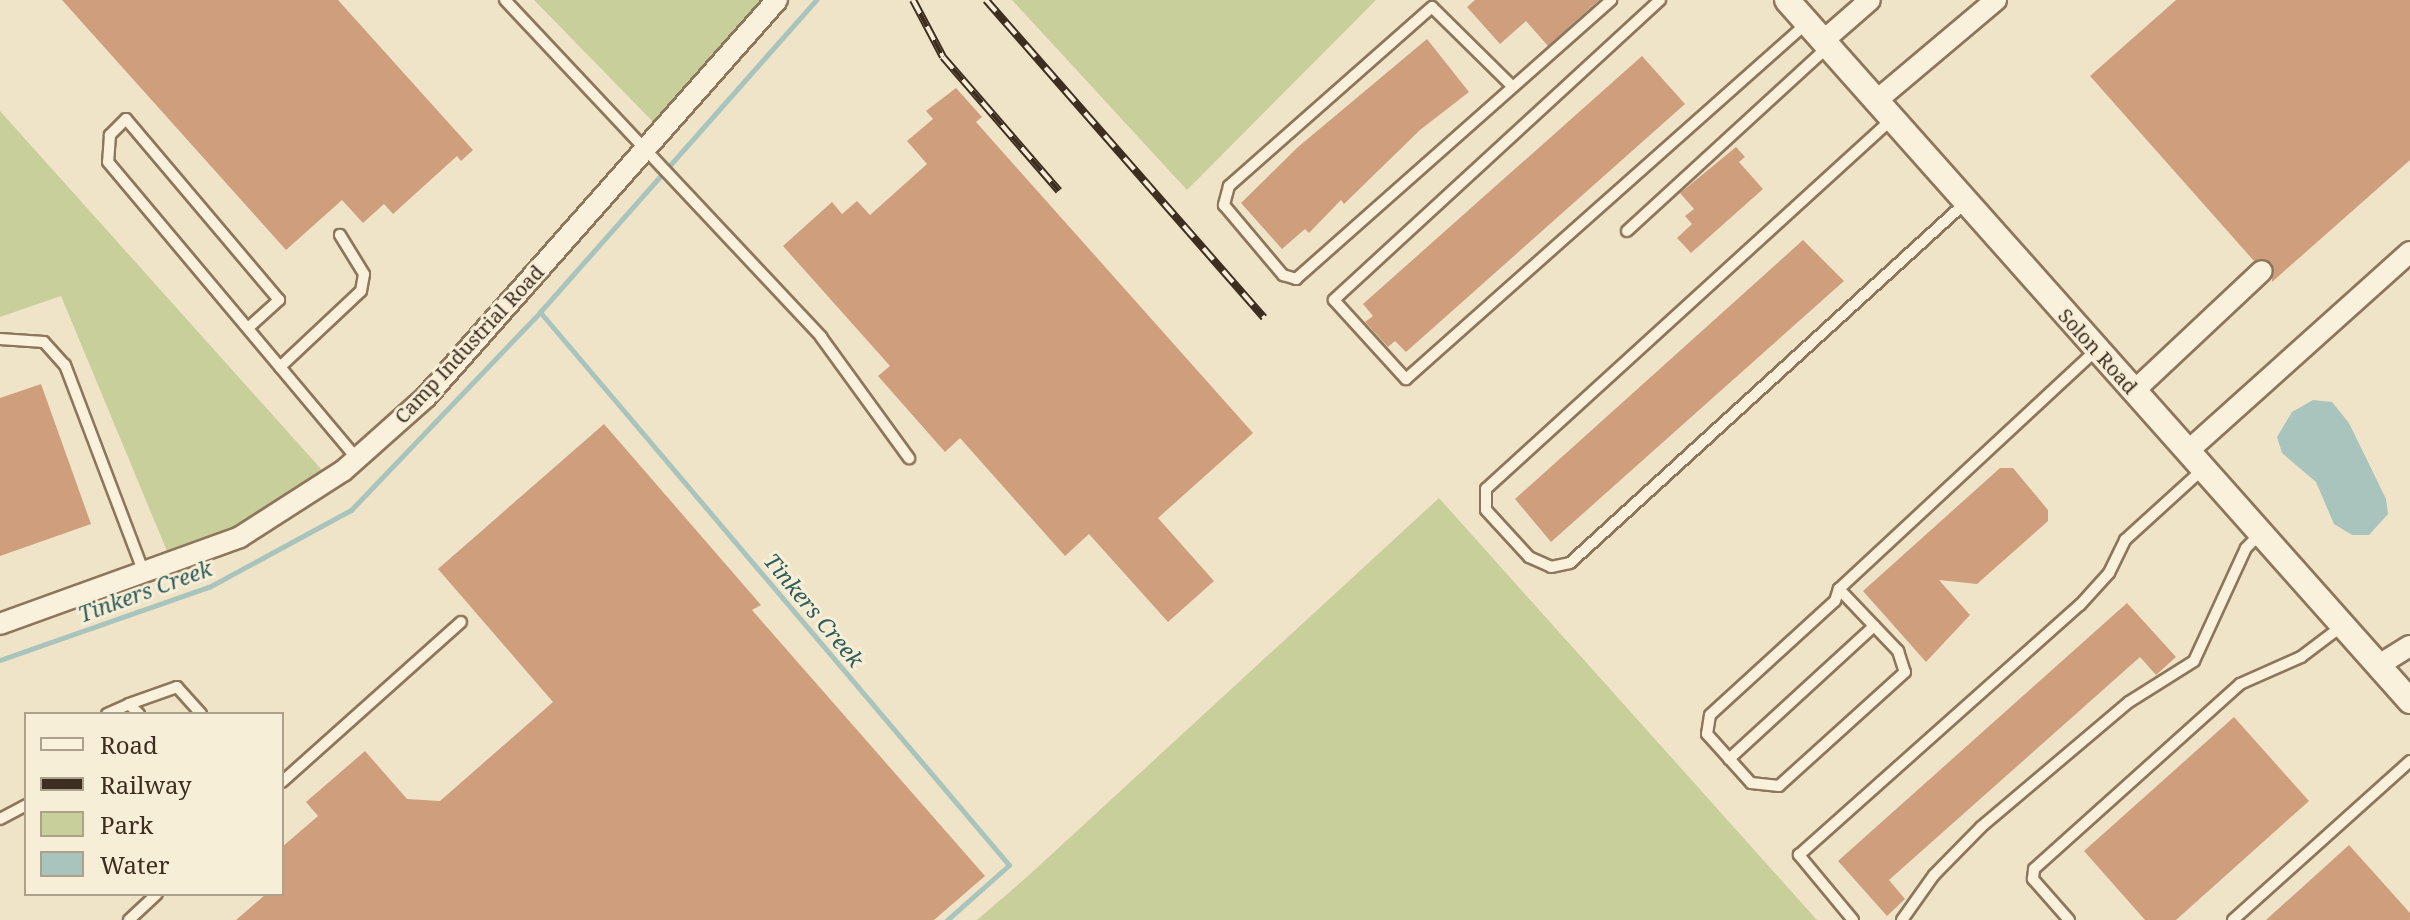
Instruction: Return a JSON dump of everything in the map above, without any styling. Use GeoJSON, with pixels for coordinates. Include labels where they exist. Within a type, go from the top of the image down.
{"type":"FeatureCollection","features":[{"type":"Feature","properties":{"kind":"street","name":"Camp Industrial Road"},"geometry":{"type":"LineString","coordinates":[[0,624],[240,537],[357,459],[426,397],[777,0]]}},
{"type":"Feature","properties":{"kind":"street","name":"Solon Road"},"geometry":{"type":"LineString","coordinates":[[1787,0],[2410,701]]}},
{"type":"Feature","properties":{"kind":"street"},"geometry":{"type":"LineString","coordinates":[[1820,37],[1870,0]]}},
{"type":"Feature","properties":{"kind":"street"},"geometry":{"type":"LineString","coordinates":[[1884,110],[1996,0]]}},
{"type":"Feature","properties":{"kind":"street"},"geometry":{"type":"LineString","coordinates":[[2196,460],[2410,252]]}},
{"type":"Feature","properties":{"kind":"street"},"geometry":{"type":"LineString","coordinates":[[2134,391],[2262,271]]}},
{"type":"Feature","properties":{"kind":"street"},"geometry":{"type":"LineString","coordinates":[[2379,665],[2410,646]]}},
{"type":"Feature","properties":{"kind":"lane"},"geometry":{"type":"LineString","coordinates":[[505,0],[821,337],[909,458]]}},
{"type":"Feature","properties":{"kind":"lane"},"geometry":{"type":"LineString","coordinates":[[1512,86],[1432,7],[1229,186],[1224,205],[1283,275],[1296,279],[1611,0]]}},
{"type":"Feature","properties":{"kind":"lane"},"geometry":{"type":"LineString","coordinates":[[1660,0],[1334,300],[1406,379],[1820,37]]}},
{"type":"Feature","properties":{"kind":"lane"},"geometry":{"type":"LineString","coordinates":[[1627,231],[1820,37]]}},
{"type":"Feature","properties":{"kind":"lane"},"geometry":{"type":"LineString","coordinates":[[1884,110],[1486,489],[1486,510],[1529,557],[1551,567],[1570,563],[1967,202]]}},
{"type":"Feature","properties":{"kind":"lane"},"geometry":{"type":"LineString","coordinates":[[248,328],[279,300],[126,119],[110,135],[108,162],[357,459]]}},
{"type":"Feature","properties":{"kind":"lane"},"geometry":{"type":"LineString","coordinates":[[280,367],[361,291],[364,274],[340,235]]}},
{"type":"Feature","properties":{"kind":"lane"},"geometry":{"type":"LineString","coordinates":[[0,339],[44,342],[65,365],[144,573]]}},
{"type":"Feature","properties":{"kind":"lane"},"geometry":{"type":"LineString","coordinates":[[1839,589],[1903,657],[1901,678],[1779,786],[1751,783],[1707,734],[1706,720],[1835,601],[1839,589],[2097,349]]}},
{"type":"Feature","properties":{"kind":"lane"},"geometry":{"type":"LineString","coordinates":[[1853,920],[1799,855],[2080,605],[2109,573],[2131,533],[2196,460]]}},
{"type":"Feature","properties":{"kind":"lane"},"geometry":{"type":"LineString","coordinates":[[1902,920],[1934,875],[1981,827],[2129,702],[2162,686],[2194,661],[2241,556],[2260,534]]}},
{"type":"Feature","properties":{"kind":"lane"},"geometry":{"type":"LineString","coordinates":[[284,780],[461,622]]}},
{"type":"Feature","properties":{"kind":"lane"},"geometry":{"type":"LineString","coordinates":[[1729,759],[1874,626]]}},
{"type":"Feature","properties":{"kind":"lane"},"geometry":{"type":"LineString","coordinates":[[2069,920],[2033,879],[2034,869],[2240,684],[2301,657],[2342,626]]}},
{"type":"Feature","properties":{"kind":"lane"},"geometry":{"type":"LineString","coordinates":[[111,712],[177,687],[199,712]]}},
{"type":"Feature","properties":{"kind":"lane"},"geometry":{"type":"LineString","coordinates":[[129,704],[137,712]]}},
{"type":"Feature","properties":{"kind":"lane"},"geometry":{"type":"LineString","coordinates":[[2233,920],[2410,761]]}},
{"type":"Feature","properties":{"kind":"lane"},"geometry":{"type":"LineString","coordinates":[[0,819],[24,806]]}},
{"type":"Feature","properties":{"kind":"lane"},"geometry":{"type":"LineString","coordinates":[[129,920],[155,896]]}},
{"type":"Feature","properties":{"kind":"green space"},"geometry":{"type":"Polygon","coordinates":[[[534,0],[777,0],[661,130],[534,0]]]}},
{"type":"Feature","properties":{"kind":"green space"},"geometry":{"type":"Polygon","coordinates":[[[1012,0],[1376,0],[1187,190],[1012,0]]]}},
{"type":"Feature","properties":{"kind":"green space"},"geometry":{"type":"Polygon","coordinates":[[[0,111],[331,480],[172,563],[61,296],[0,317],[0,111]]]}},
{"type":"Feature","properties":{"kind":"green space"},"geometry":{"type":"Polygon","coordinates":[[[1439,498],[1817,920],[977,920],[1028,876],[1439,498]]]}},
{"type":"Feature","properties":{"kind":"water"},"geometry":{"type":"Polygon","coordinates":[[[2313,400],[2332,402],[2349,423],[2386,499],[2388,514],[2369,535],[2352,535],[2334,524],[2316,482],[2282,453],[2277,437],[2292,412],[2313,400]]]}},
{"type":"Feature","properties":{"kind":"building"},"geometry":{"type":"Polygon","coordinates":[[[62,0],[338,0],[473,150],[461,161],[457,156],[393,214],[384,204],[363,223],[342,200],[286,250],[62,0]]]}},
{"type":"Feature","properties":{"kind":"building"},"geometry":{"type":"Polygon","coordinates":[[[1475,0],[1599,0],[1548,46],[1526,21],[1500,44],[1467,7],[1475,0]]]}},
{"type":"Feature","properties":{"kind":"building"},"geometry":{"type":"Polygon","coordinates":[[[2176,0],[2410,0],[2410,160],[2272,282],[2272,263],[2254,261],[2090,76],[2176,0]]]}},
{"type":"Feature","properties":{"kind":"building"},"geometry":{"type":"Polygon","coordinates":[[[1427,39],[1469,92],[1420,130],[1344,204],[1341,200],[1309,233],[1305,229],[1282,249],[1241,203],[1298,147],[1427,39]]]}},
{"type":"Feature","properties":{"kind":"building"},"geometry":{"type":"Polygon","coordinates":[[[1642,56],[1685,104],[1406,352],[1395,341],[1388,347],[1365,322],[1373,316],[1363,304],[1642,56]]]}},
{"type":"Feature","properties":{"kind":"building"},"geometry":{"type":"Polygon","coordinates":[[[956,88],[982,117],[976,122],[1253,433],[1158,518],[1214,581],[1168,622],[1089,534],[1065,556],[960,438],[945,452],[878,376],[890,366],[783,246],[832,202],[842,214],[857,201],[870,215],[927,164],[907,141],[933,119],[926,111],[956,88]]]}},
{"type":"Feature","properties":{"kind":"building"},"geometry":{"type":"Polygon","coordinates":[[[1736,147],[1745,157],[1739,162],[1763,189],[1691,253],[1677,238],[1692,224],[1685,216],[1694,209],[1680,193],[1736,147]]]}},
{"type":"Feature","properties":{"kind":"building"},"geometry":{"type":"Polygon","coordinates":[[[1803,240],[1844,281],[1551,542],[1515,499],[1803,240]]]}},
{"type":"Feature","properties":{"kind":"building"},"geometry":{"type":"Polygon","coordinates":[[[41,384],[91,524],[0,556],[0,398],[41,384]]]}},
{"type":"Feature","properties":{"kind":"building"},"geometry":{"type":"Polygon","coordinates":[[[604,424],[761,605],[752,610],[985,876],[934,920],[236,920],[264,896],[284,896],[284,845],[318,816],[306,802],[365,751],[407,799],[440,801],[553,702],[438,569],[604,424]]]}},
{"type":"Feature","properties":{"kind":"building"},"geometry":{"type":"Polygon","coordinates":[[[2000,468],[2013,468],[2048,510],[2048,521],[1977,584],[1939,580],[1970,615],[1926,662],[1863,591],[2000,468]]]}},
{"type":"Feature","properties":{"kind":"building"},"geometry":{"type":"Polygon","coordinates":[[[2127,603],[2176,657],[2156,675],[2140,657],[1889,880],[1905,899],[1887,916],[1838,861],[2127,603]]]}},
{"type":"Feature","properties":{"kind":"building"},"geometry":{"type":"Polygon","coordinates":[[[2234,717],[2309,801],[2176,920],[2145,920],[2084,851],[2234,717]]]}},
{"type":"Feature","properties":{"kind":"building"},"geometry":{"type":"Polygon","coordinates":[[[2349,845],[2410,913],[2410,920],[2266,920],[2349,845]]]}},
{"type":"Feature","properties":{"kind":"waterway","name":"Tinkers Creek"},"geometry":{"type":"LineString","coordinates":[[0,660],[209,587],[351,510],[540,312],[816,0]]}},
{"type":"Feature","properties":{"kind":"waterway","name":"Tinkers Creek"},"geometry":{"type":"LineString","coordinates":[[540,312],[1009,865],[947,920]]}},
{"type":"Feature","properties":{"kind":"railway"},"geometry":{"type":"LineString","coordinates":[[913,0],[943,57],[1059,191]]}},
{"type":"Feature","properties":{"kind":"railway"},"geometry":{"type":"LineString","coordinates":[[986,0],[1264,318]]}}]}
